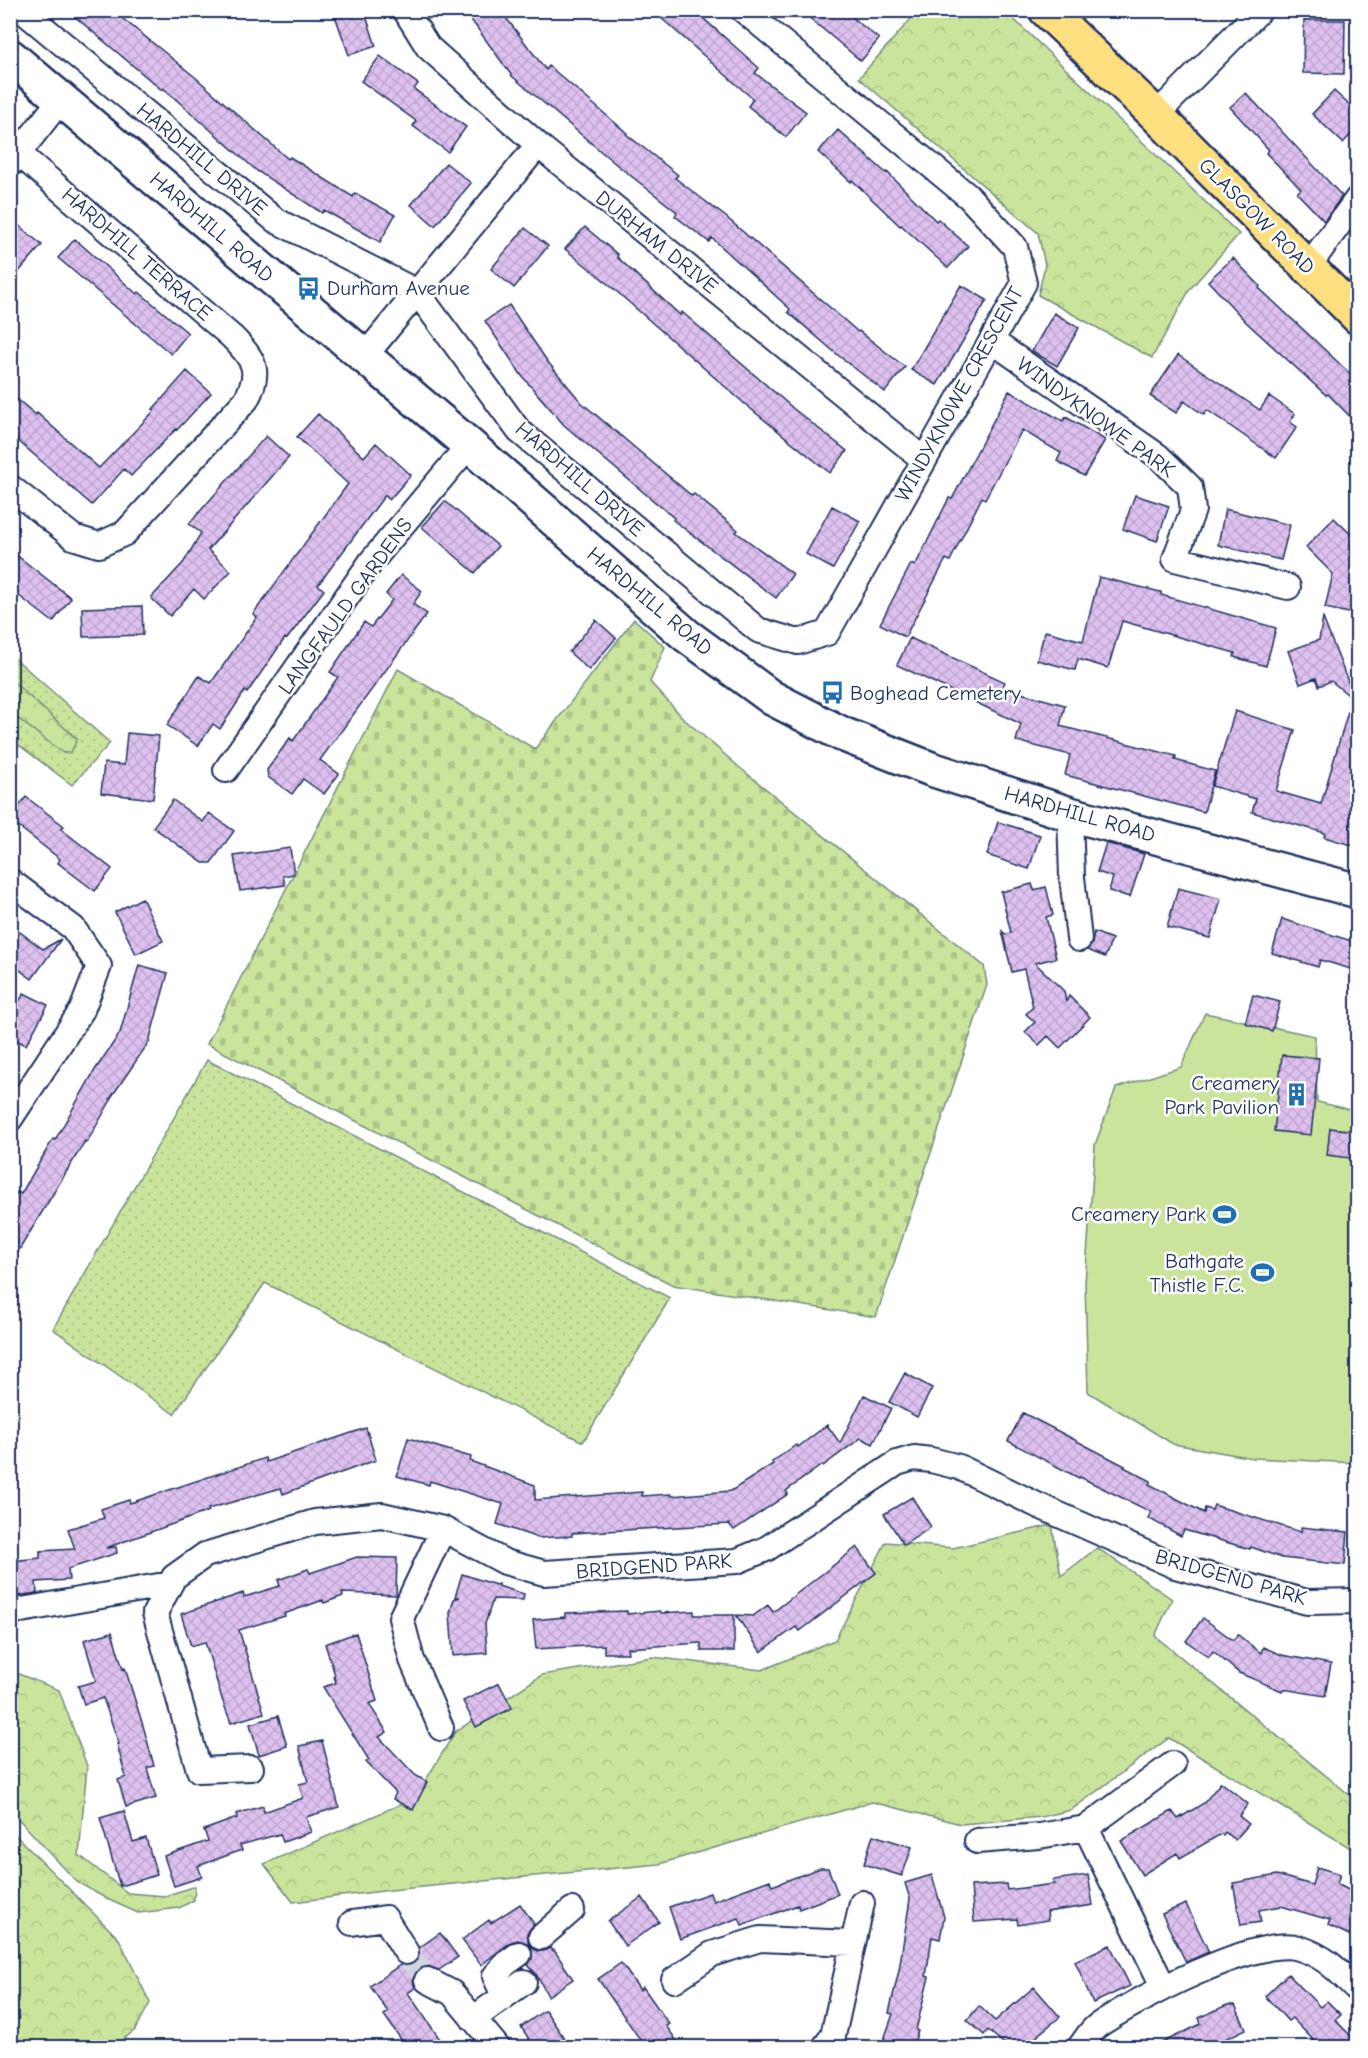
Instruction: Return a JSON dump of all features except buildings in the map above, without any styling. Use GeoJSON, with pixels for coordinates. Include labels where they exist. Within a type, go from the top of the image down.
{"type":"FeatureCollection","features":[{"type":"Feature","properties":{"kind":"main road","name":"GLASGOW ROAD"},"geometry":{"type":"LineString","coordinates":[[1046,10],[1156,115],[1358,317]]}},
{"type":"Feature","properties":{"kind":"main road","name":"HARDHILL ROAD"},"geometry":{"type":"LineString","coordinates":[[10,56],[469,445],[686,635],[772,698],[842,734],[931,769],[1070,813],[1358,891]]}},
{"type":"Feature","properties":{"kind":"street","name":"HARDHILL DRIVE"},"geometry":{"type":"LineString","coordinates":[[22,10],[275,220],[417,292],[519,431],[758,630],[798,642],[827,633]]}},
{"type":"Feature","properties":{"kind":"street","name":"DURHAM DRIVE"},"geometry":{"type":"LineString","coordinates":[[405,10],[428,47],[538,144],[923,459]]}},
{"type":"Feature","properties":{"kind":"street","name":"WINDYKNOWE CRESCENT"},"geometry":{"type":"LineString","coordinates":[[743,10],[969,197],[1015,247],[1023,283],[827,633]]}},
{"type":"Feature","properties":{"kind":"street"},"geometry":{"type":"LineString","coordinates":[[1156,115],[1260,10]]}},
{"type":"Feature","properties":{"kind":"street"},"geometry":{"type":"LineString","coordinates":[[13,154],[62,98]]}},
{"type":"Feature","properties":{"kind":"street"},"geometry":{"type":"LineString","coordinates":[[364,357],[538,144]]}},
{"type":"Feature","properties":{"kind":"street","name":"HARDHILL TERRACE"},"geometry":{"type":"LineString","coordinates":[[10,487],[73,537],[99,545],[125,533],[246,400],[254,385],[255,370],[248,353],[232,337],[13,154]]}},
{"type":"Feature","properties":{"kind":"street"},"geometry":{"type":"LineString","coordinates":[[1308,267],[1358,198]]}},
{"type":"Feature","properties":{"kind":"street","name":"WINDYKNOWE PARK"},"geometry":{"type":"LineString","coordinates":[[992,341],[1158,456],[1190,487],[1192,510],[1175,559],[1288,587]]}},
{"type":"Feature","properties":{"kind":"street","name":"LANGFAULD GARDENS"},"geometry":{"type":"LineString","coordinates":[[226,770],[371,562],[469,445]]}},
{"type":"Feature","properties":{"kind":"street"},"geometry":{"type":"LineString","coordinates":[[1070,813],[1072,877],[1079,939]]}},
{"type":"Feature","properties":{"kind":"street"},"geometry":{"type":"LineString","coordinates":[[10,881],[74,928],[99,966],[82,1010],[10,1119]]}},
{"type":"Feature","properties":{"kind":"street","name":"BRIDGEND PARK"},"geometry":{"type":"LineString","coordinates":[[251,1768],[199,1770],[155,1613],[174,1577],[205,1555],[315,1522],[382,1515],[442,1529],[505,1562],[544,1573],[737,1561],[766,1549],[897,1463],[914,1458],[959,1467],[1037,1505],[1175,1566],[1307,1602],[1358,1602]]}},
{"type":"Feature","properties":{"kind":"street"},"geometry":{"type":"LineString","coordinates":[[441,1728],[412,1660],[401,1618],[442,1529]]}},
{"type":"Feature","properties":{"kind":"street"},"geometry":{"type":"LineString","coordinates":[[10,1612],[170,1584]]}},
{"type":"Feature","properties":{"kind":"street"},"geometry":{"type":"LineString","coordinates":[[976,1841],[1039,1836],[1086,1828],[1173,1764]]}},
{"type":"Feature","properties":{"kind":"street"},"geometry":{"type":"LineString","coordinates":[[1086,1828],[1163,1986]]}},
{"type":"Feature","properties":{"kind":"street"},"geometry":{"type":"LineString","coordinates":[[824,2048],[833,2036],[862,1903]]}},
{"type":"Feature","properties":{"kind":"street"},"geometry":{"type":"LineString","coordinates":[[542,1937],[572,1910]]}},
{"type":"Feature","properties":{"kind":"street"},"geometry":{"type":"LineString","coordinates":[[352,1923],[385,1918],[405,1952]]}},
{"type":"Feature","properties":{"kind":"street"},"geometry":{"type":"LineString","coordinates":[[674,1980],[712,1954],[760,1940],[852,1944]]}},
{"type":"Feature","properties":{"kind":"street"},"geometry":{"type":"LineString","coordinates":[[1079,2048],[1094,2028],[1163,1986],[1257,1949],[1297,1947],[1331,1963],[1358,1990]]}},
{"type":"Feature","properties":{"kind":"street"},"geometry":{"type":"LineString","coordinates":[[504,1996],[495,1976],[505,1964],[519,1954]]}},
{"type":"Feature","properties":{"kind":"street"},"geometry":{"type":"LineString","coordinates":[[427,1980],[452,1993],[498,2048]]}},
{"type":"Feature","properties":{"kind":"street"},"geometry":{"type":"LineString","coordinates":[[473,2019],[524,1982]]}},
{"type":"Feature","properties":{"kind":"green space"},"geometry":{"type":"Polygon","coordinates":[[[918,11],[1005,11],[1239,234],[1190,289],[1152,358],[1038,295],[1045,265],[1038,233],[859,78],[918,11]]]}},
{"type":"Feature","properties":{"kind":"green space"},"geometry":{"type":"Polygon","coordinates":[[[634,619],[665,647],[650,682],[684,719],[739,767],[984,966],[987,985],[876,1317],[673,1285],[207,1044],[398,669],[535,749],[634,619]]]}},
{"type":"Feature","properties":{"kind":"green space"},"geometry":{"type":"Polygon","coordinates":[[[10,654],[110,743],[72,785],[11,739],[10,654]]]}},
{"type":"Feature","properties":{"kind":"green space"},"geometry":{"type":"Polygon","coordinates":[[[10,679],[77,739],[71,752],[63,753],[11,713],[10,679]]]}},
{"type":"Feature","properties":{"kind":"green space","name":"Creamery Park"},"geometry":{"type":"Polygon","coordinates":[[[1205,1013],[1315,1036],[1317,1102],[1357,1111],[1357,1463],[1253,1458],[1173,1444],[1088,1392],[1085,1283],[1095,1145],[1116,1088],[1181,1067],[1205,1013]]]}},
{"type":"Feature","properties":{"kind":"green space"},"geometry":{"type":"Polygon","coordinates":[[[207,1060],[670,1298],[583,1442],[265,1283],[174,1414],[53,1329],[207,1060]]]}},
{"type":"Feature","properties":{"kind":"green space"},"geometry":{"type":"Polygon","coordinates":[[[1052,1525],[1061,1576],[1097,1548],[1172,1599],[1155,1636],[1357,1801],[1357,1852],[1169,1738],[1071,1810],[1041,1817],[961,1824],[872,1802],[659,1864],[391,1890],[293,1902],[264,1864],[415,1798],[455,1732],[542,1675],[652,1657],[762,1670],[835,1640],[886,1542],[953,1548],[1052,1525]]]}},
{"type":"Feature","properties":{"kind":"green space"},"geometry":{"type":"Polygon","coordinates":[[[11,1671],[59,1690],[87,1766],[79,1855],[128,1893],[165,1896],[195,1886],[194,1900],[179,1908],[138,1913],[107,1899],[77,1882],[11,1811],[11,1671]]]}},
{"type":"Feature","properties":{"kind":"green space"},"geometry":{"type":"Polygon","coordinates":[[[11,1831],[119,1939],[150,2003],[135,2030],[113,2047],[11,2047],[11,1831]]]}},
{"type":"Feature","properties":{"kind":"tunnel"},"geometry":{"type":"LineString","coordinates":[[406,1952],[427,1980]]}},
{"type":"Feature","properties":{"kind":"place","name":"Durham Avenue"},"geometry":{"type":"Point","coordinates":[309,288]}},
{"type":"Feature","properties":{"kind":"place","name":"Boghead Cemetery"},"geometry":{"type":"Point","coordinates":[832,693]}},
{"type":"Feature","properties":{"kind":"place","name":"Creamery Park Pavilion"},"geometry":{"type":"Point","coordinates":[1297,1095]}},
{"type":"Feature","properties":{"kind":"place","name":"Creamery Park"},"geometry":{"type":"Point","coordinates":[1224,1214]}},
{"type":"Feature","properties":{"kind":"place","name":"Bathgate Thistle F.C."},"geometry":{"type":"Point","coordinates":[1262,1273]}}]}
